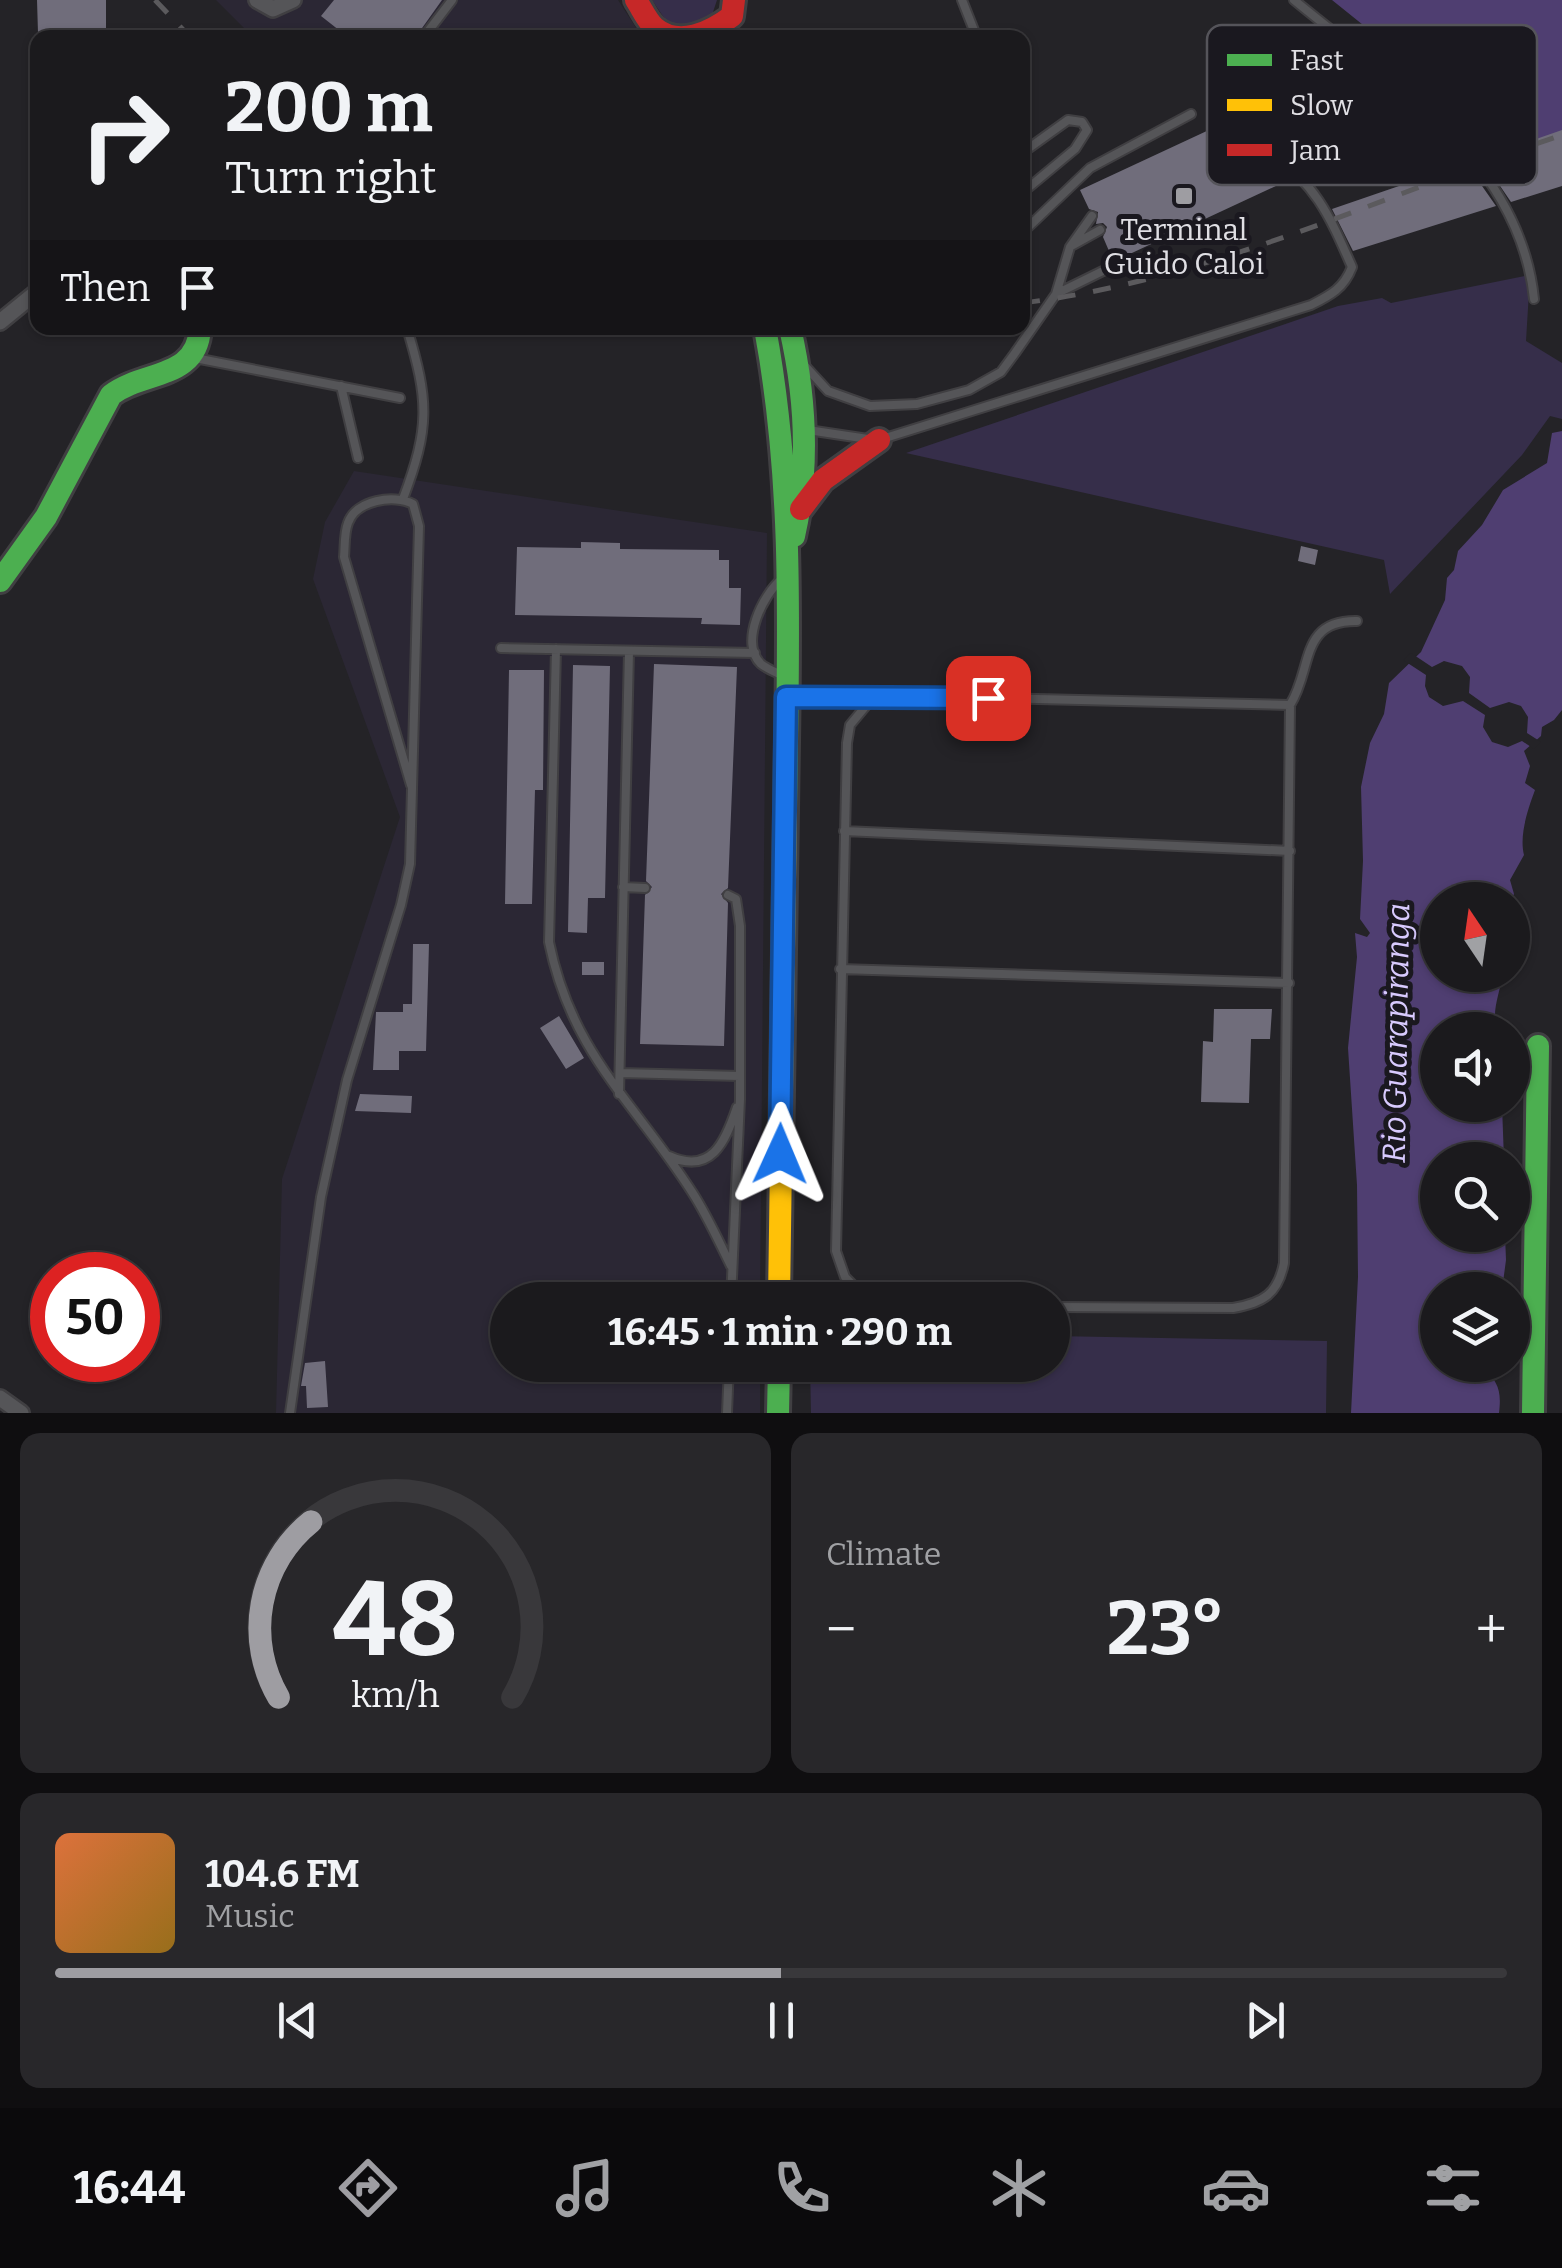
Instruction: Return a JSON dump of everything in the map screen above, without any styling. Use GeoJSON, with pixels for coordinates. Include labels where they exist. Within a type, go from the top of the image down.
{"type":"FeatureCollection","features":[{"type":"Feature","properties":{"kind":"main road"},"geometry":{"type":"LineString","coordinates":[[636,0],[656,30]]}},
{"type":"Feature","properties":{"kind":"main road"},"geometry":{"type":"LineString","coordinates":[[0,581],[46,517],[111,395],[120,385],[161,376],[191,357],[199,345],[200,335]]}},
{"type":"Feature","properties":{"kind":"main road"},"geometry":{"type":"LineString","coordinates":[[766,335],[779,404],[789,563],[780,1282]]}},
{"type":"Feature","properties":{"kind":"main road"},"geometry":{"type":"LineString","coordinates":[[789,563],[801,509],[805,429],[792,335]]}},
{"type":"Feature","properties":{"kind":"main road"},"geometry":{"type":"LineString","coordinates":[[779,404],[805,429]]}},
{"type":"Feature","properties":{"kind":"main road"},"geometry":{"type":"LineString","coordinates":[[801,509],[823,480],[878,440]]}},
{"type":"Feature","properties":{"kind":"main road"},"geometry":{"type":"LineString","coordinates":[[1533,1413],[1538,1046]]}},
{"type":"Feature","properties":{"kind":"main road"},"geometry":{"type":"LineString","coordinates":[[778,1413],[779,1382]]}},
{"type":"Feature","properties":{"kind":"street"},"geometry":{"type":"LineString","coordinates":[[257,0],[273,8],[293,0]]}},
{"type":"Feature","properties":{"kind":"street"},"geometry":{"type":"LineString","coordinates":[[0,322],[30,298]]}},
{"type":"Feature","properties":{"kind":"street"},"geometry":{"type":"LineString","coordinates":[[0,1398],[21,1413]]}},
{"type":"Feature","properties":{"kind":"lane"},"geometry":{"type":"LineString","coordinates":[[429,30],[452,0]]}},
{"type":"Feature","properties":{"kind":"lane"},"geometry":{"type":"LineString","coordinates":[[962,0],[974,30]]}},
{"type":"Feature","properties":{"kind":"lane"},"geometry":{"type":"LineString","coordinates":[[1294,0],[1324,25]]}},
{"type":"Feature","properties":{"kind":"lane"},"geometry":{"type":"LineString","coordinates":[[1030,225],[1090,168],[1190,114]]}},
{"type":"Feature","properties":{"kind":"lane"},"geometry":{"type":"LineString","coordinates":[[1030,147],[1068,120],[1082,122],[1087,130],[1075,149],[1030,187]]}},
{"type":"Feature","properties":{"kind":"lane"},"geometry":{"type":"LineString","coordinates":[[805,429],[878,440],[1312,305],[1346,283],[1352,268],[1324,204],[1308,185]]}},
{"type":"Feature","properties":{"kind":"lane"},"geometry":{"type":"LineString","coordinates":[[1491,185],[1524,244],[1534,299]]}},
{"type":"Feature","properties":{"kind":"lane"},"geometry":{"type":"LineString","coordinates":[[1030,331],[1056,294],[1070,246],[1092,216]]}},
{"type":"Feature","properties":{"kind":"lane"},"geometry":{"type":"LineString","coordinates":[[1070,246],[1100,230]]}},
{"type":"Feature","properties":{"kind":"lane"},"geometry":{"type":"LineString","coordinates":[[1056,294],[1115,265]]}},
{"type":"Feature","properties":{"kind":"lane"},"geometry":{"type":"LineString","coordinates":[[403,498],[422,448],[424,419],[423,388],[410,335]]}},
{"type":"Feature","properties":{"kind":"lane"},"geometry":{"type":"LineString","coordinates":[[798,360],[828,391],[843,399],[870,406],[917,404],[969,390],[1001,372],[1027,335]]}},
{"type":"Feature","properties":{"kind":"lane"},"geometry":{"type":"LineString","coordinates":[[191,357],[400,398]]}},
{"type":"Feature","properties":{"kind":"lane"},"geometry":{"type":"LineString","coordinates":[[341,386],[358,458]]}},
{"type":"Feature","properties":{"kind":"lane"},"geometry":{"type":"LineString","coordinates":[[290,1413],[321,1197],[347,1080],[401,906],[410,864],[419,526],[413,504],[403,498],[360,508],[348,522],[344,557],[411,785]]}},
{"type":"Feature","properties":{"kind":"lane"},"geometry":{"type":"LineString","coordinates":[[789,563],[759,606],[754,653],[786,687],[874,695],[1290,705]]}},
{"type":"Feature","properties":{"kind":"lane"},"geometry":{"type":"LineString","coordinates":[[1070,1307],[1233,1308],[1255,1304],[1271,1295],[1281,1282],[1290,983],[1290,705],[1300,688],[1308,655],[1319,632],[1334,622],[1357,620]]}},
{"type":"Feature","properties":{"kind":"lane"},"geometry":{"type":"LineString","coordinates":[[502,648],[754,653]]}},
{"type":"Feature","properties":{"kind":"lane"},"geometry":{"type":"LineString","coordinates":[[556,649],[550,942],[555,971],[574,1025],[603,1074],[694,1194],[732,1266]]}},
{"type":"Feature","properties":{"kind":"lane"},"geometry":{"type":"LineString","coordinates":[[620,1094],[629,652]]}},
{"type":"Feature","properties":{"kind":"lane"},"geometry":{"type":"LineString","coordinates":[[851,1282],[836,1251],[844,831],[850,725],[874,695]]}},
{"type":"Feature","properties":{"kind":"lane"},"geometry":{"type":"LineString","coordinates":[[844,831],[1290,851]]}},
{"type":"Feature","properties":{"kind":"lane"},"geometry":{"type":"LineString","coordinates":[[623,887],[645,888]]}},
{"type":"Feature","properties":{"kind":"lane"},"geometry":{"type":"LineString","coordinates":[[728,895],[736,899],[740,909],[740,1099],[731,1282]]}},
{"type":"Feature","properties":{"kind":"lane"},"geometry":{"type":"LineString","coordinates":[[840,969],[1290,983]]}},
{"type":"Feature","properties":{"kind":"lane"},"geometry":{"type":"LineString","coordinates":[[620,1073],[740,1076]]}},
{"type":"Feature","properties":{"kind":"lane"},"geometry":{"type":"LineString","coordinates":[[665,1154],[686,1163],[703,1160],[718,1149],[729,1132],[740,1099]]}},
{"type":"Feature","properties":{"kind":"lane"},"geometry":{"type":"LineString","coordinates":[[728,1413],[729,1382]]}},
{"type":"Feature","properties":{"kind":"shaded area"},"geometry":{"type":"Polygon","coordinates":[[[216,0],[618,0],[637,30],[246,30],[216,0]]]}},
{"type":"Feature","properties":{"kind":"shaded area"},"geometry":{"type":"Polygon","coordinates":[[[652,0],[717,0],[710,21],[671,28],[652,0]]]}},
{"type":"Feature","properties":{"kind":"shaded area"},"geometry":{"type":"Polygon","coordinates":[[[1530,275],[1526,341],[1562,363],[1562,419],[1550,416],[1522,455],[1390,594],[1384,560],[906,453],[1338,306],[1382,298],[1391,303],[1530,275]]]}},
{"type":"Feature","properties":{"kind":"shaded area"},"geometry":{"type":"Polygon","coordinates":[[[354,471],[767,533],[760,1282],[490,1282],[490,1382],[760,1382],[760,1413],[276,1413],[282,1179],[400,817],[313,579],[325,522],[354,471]]]}},
{"type":"Feature","properties":{"kind":"shaded area"},"geometry":{"type":"Polygon","coordinates":[[[1070,1336],[1327,1341],[1326,1413],[811,1413],[810,1382],[1070,1382],[1070,1336]]]}},
{"type":"Feature","properties":{"kind":"water"},"geometry":{"type":"Polygon","coordinates":[[[1332,0],[1562,0],[1562,185],[1537,165],[1537,25],[1363,25],[1332,0]]]}},
{"type":"Feature","properties":{"kind":"water","name":"Rio Guarapiranga"},"geometry":{"type":"Polygon","coordinates":[[[1562,431],[1562,710],[1542,727],[1541,736],[1524,751],[1530,766],[1525,783],[1535,790],[1523,831],[1524,855],[1511,882],[1420,882],[1420,992],[1498,992],[1495,1012],[1420,1012],[1420,1122],[1503,1122],[1503,1142],[1420,1142],[1420,1252],[1506,1252],[1506,1260],[1504,1272],[1420,1272],[1420,1382],[1495,1382],[1499,1413],[1351,1413],[1358,1277],[1357,1185],[1348,1048],[1357,957],[1355,933],[1367,937],[1370,933],[1360,919],[1361,787],[1370,743],[1384,714],[1389,683],[1421,652],[1445,600],[1447,578],[1454,570],[1458,551],[1482,525],[1503,490],[1547,463],[1552,433],[1562,431]]]}},
{"type":"Feature","properties":{"kind":"pier"},"geometry":{"type":"Polygon","coordinates":[[[1411,653],[1432,667],[1444,661],[1462,666],[1470,677],[1469,693],[1490,708],[1509,702],[1521,706],[1528,717],[1527,733],[1541,742],[1534,749],[1522,741],[1508,747],[1492,742],[1483,727],[1485,715],[1463,701],[1443,706],[1429,697],[1426,675],[1403,660],[1411,653]]]}},
{"type":"Feature","properties":{"kind":"building"},"geometry":{"type":"Polygon","coordinates":[[[37,0],[106,0],[106,30],[38,30],[37,0]]]}},
{"type":"Feature","properties":{"kind":"building"},"geometry":{"type":"Polygon","coordinates":[[[334,0],[442,0],[421,30],[339,30],[321,16],[334,0]]]}},
{"type":"Feature","properties":{"kind":"building"},"geometry":{"type":"Polygon","coordinates":[[[1562,130],[1562,186],[1511,202],[1499,185],[1537,185],[1537,139],[1562,130]]]}},
{"type":"Feature","properties":{"kind":"building"},"geometry":{"type":"Polygon","coordinates":[[[1207,131],[1207,185],[1278,185],[1119,259],[1112,258],[1103,237],[1107,227],[1096,224],[1098,212],[1089,209],[1080,190],[1207,131]]]}},
{"type":"Feature","properties":{"kind":"building"},"geometry":{"type":"Polygon","coordinates":[[[1402,185],[1481,185],[1496,206],[1353,251],[1332,209],[1402,185]]]}},
{"type":"Feature","properties":{"kind":"building"},"geometry":{"type":"Polygon","coordinates":[[[581,542],[620,543],[620,549],[719,550],[719,560],[729,560],[729,588],[741,588],[740,625],[701,624],[702,618],[515,615],[517,547],[581,548],[581,542]]]}},
{"type":"Feature","properties":{"kind":"building"},"geometry":{"type":"Polygon","coordinates":[[[1301,546],[1318,550],[1315,565],[1298,561],[1301,546]]]}},
{"type":"Feature","properties":{"kind":"building"},"geometry":{"type":"Polygon","coordinates":[[[654,664],[737,667],[728,888],[721,894],[728,903],[724,1046],[640,1044],[645,895],[652,887],[646,881],[654,664]]]}},
{"type":"Feature","properties":{"kind":"building"},"geometry":{"type":"Polygon","coordinates":[[[573,665],[610,666],[605,898],[588,898],[587,933],[568,932],[573,665]]]}},
{"type":"Feature","properties":{"kind":"building"},"geometry":{"type":"Polygon","coordinates":[[[509,670],[544,670],[543,790],[535,790],[532,904],[505,904],[509,670]]]}},
{"type":"Feature","properties":{"kind":"building"},"geometry":{"type":"Polygon","coordinates":[[[413,944],[429,944],[426,1051],[399,1051],[399,1070],[373,1070],[376,1012],[403,1012],[403,1004],[412,1004],[413,944]]]}},
{"type":"Feature","properties":{"kind":"building"},"geometry":{"type":"Polygon","coordinates":[[[582,962],[604,962],[604,975],[582,975],[582,962]]]}},
{"type":"Feature","properties":{"kind":"building"},"geometry":{"type":"Polygon","coordinates":[[[1214,1009],[1272,1009],[1270,1039],[1251,1039],[1249,1103],[1201,1102],[1203,1041],[1213,1042],[1214,1009]]]}},
{"type":"Feature","properties":{"kind":"building"},"geometry":{"type":"Polygon","coordinates":[[[559,1016],[584,1058],[566,1069],[540,1028],[559,1016]]]}},
{"type":"Feature","properties":{"kind":"building"},"geometry":{"type":"Polygon","coordinates":[[[360,1094],[412,1096],[411,1113],[355,1111],[360,1094]]]}},
{"type":"Feature","properties":{"kind":"building"},"geometry":{"type":"Polygon","coordinates":[[[325,1361],[328,1407],[307,1408],[306,1386],[301,1386],[305,1363],[325,1361]]]}},
{"type":"Feature","properties":{"kind":"railway"},"geometry":{"type":"LineString","coordinates":[[155,0],[183,30]]}},
{"type":"Feature","properties":{"kind":"railway"},"geometry":{"type":"LineString","coordinates":[[1537,144],[1562,135]]}},
{"type":"Feature","properties":{"kind":"railway"},"geometry":{"type":"LineString","coordinates":[[1030,302],[1092,292],[1229,256],[1425,185]]}},
{"type":"Feature","properties":{"kind":"traffic: fast"},"geometry":{"type":"LineString","coordinates":[[0,581],[46,517],[111,395],[179,365],[197,345],[199,335]]}},
{"type":"Feature","properties":{"kind":"traffic: fast"},"geometry":{"type":"LineString","coordinates":[[766,335],[781,448],[788,568],[786,810]]}},
{"type":"Feature","properties":{"kind":"traffic: fast"},"geometry":{"type":"LineString","coordinates":[[791,335],[804,432],[794,536]]}},
{"type":"Feature","properties":{"kind":"traffic: fast"},"geometry":{"type":"LineString","coordinates":[[1533,1413],[1538,1046]]}},
{"type":"Feature","properties":{"kind":"traffic: fast"},"geometry":{"type":"LineString","coordinates":[[778,1413],[779,1382]]}},
{"type":"Feature","properties":{"kind":"traffic: slow"},"geometry":{"type":"LineString","coordinates":[[779,1282],[786,810]]}},
{"type":"Feature","properties":{"kind":"traffic: jam"},"geometry":{"type":"LineString","coordinates":[[636,0],[658,30]]}},
{"type":"Feature","properties":{"kind":"traffic: jam"},"geometry":{"type":"LineString","coordinates":[[709,30],[732,16],[734,0]]}},
{"type":"Feature","properties":{"kind":"traffic: jam"},"geometry":{"type":"LineString","coordinates":[[801,509],[823,480],[879,440]]}},
{"type":"Feature","properties":{"kind":"place","name":"Terminal Guido Caloi"},"geometry":{"type":"Point","coordinates":[1184,196]}},
{"type":"Feature","properties":{"kind":"route"},"geometry":{"type":"LineString","coordinates":[[780,1154],[786,697],[988,698]]}}]}
